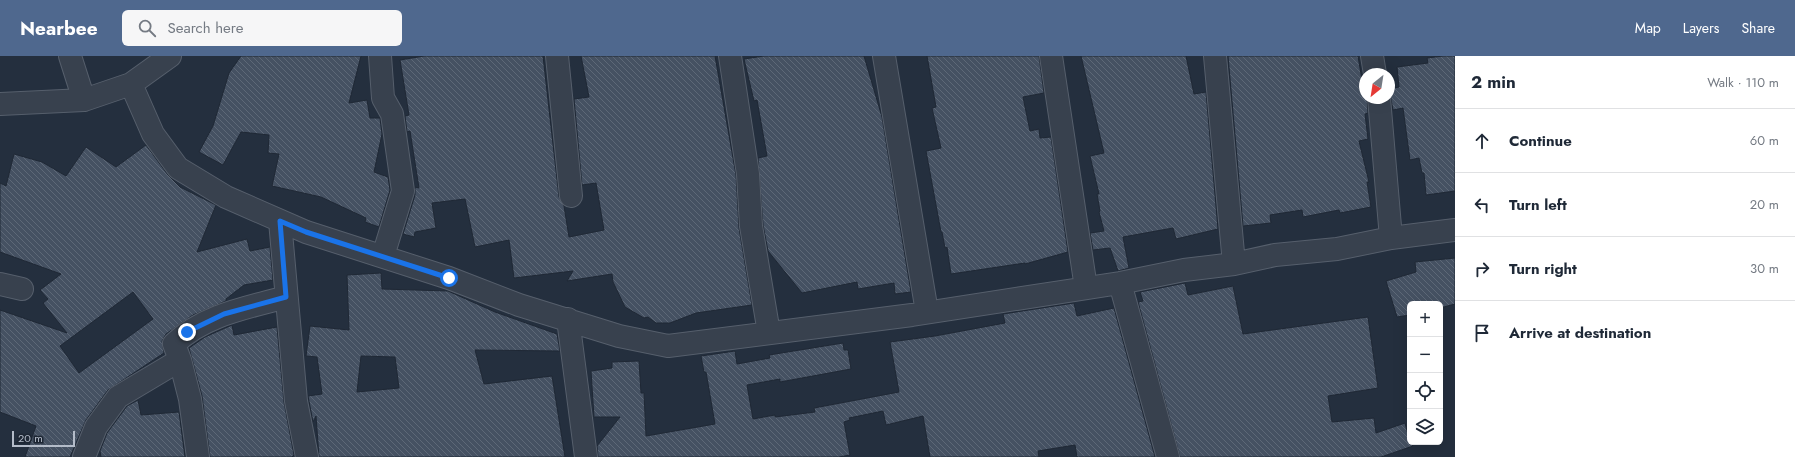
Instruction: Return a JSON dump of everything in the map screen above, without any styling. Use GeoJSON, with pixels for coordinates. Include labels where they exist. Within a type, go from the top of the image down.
{"type":"FeatureCollection","features":[{"type":"Feature","properties":{"kind":"street"},"geometry":{"type":"LineString","coordinates":[[70,56],[84,100]]}},
{"type":"Feature","properties":{"kind":"street"},"geometry":{"type":"LineString","coordinates":[[0,104],[84,100],[131,84],[170,56]]}},
{"type":"Feature","properties":{"kind":"street"},"geometry":{"type":"LineString","coordinates":[[380,56],[383,98],[392,114],[403,190],[383,256]]}},
{"type":"Feature","properties":{"kind":"street"},"geometry":{"type":"LineString","coordinates":[[557,56],[570,196]]}},
{"type":"Feature","properties":{"kind":"street"},"geometry":{"type":"LineString","coordinates":[[730,56],[748,174],[751,226],[769,333]]}},
{"type":"Feature","properties":{"kind":"street"},"geometry":{"type":"LineString","coordinates":[[884,56],[927,312]]}},
{"type":"Feature","properties":{"kind":"street"},"geometry":{"type":"LineString","coordinates":[[1051,56],[1086,288]]}},
{"type":"Feature","properties":{"kind":"street"},"geometry":{"type":"LineString","coordinates":[[1215,56],[1234,264]]}},
{"type":"Feature","properties":{"kind":"street"},"geometry":{"type":"LineString","coordinates":[[1372,56],[1374,68]]}},
{"type":"Feature","properties":{"kind":"street"},"geometry":{"type":"LineString","coordinates":[[131,84],[153,134],[178,168],[226,197],[306,232],[383,256],[519,304],[619,336],[668,346],[927,312],[1120,283],[1184,270],[1234,264],[1275,255],[1337,249],[1391,238],[1455,230]]}},
{"type":"Feature","properties":{"kind":"street"},"geometry":{"type":"LineString","coordinates":[[1380,104],[1391,238]]}},
{"type":"Feature","properties":{"kind":"street"},"geometry":{"type":"LineString","coordinates":[[280,221],[296,401],[307,457]]}},
{"type":"Feature","properties":{"kind":"street"},"geometry":{"type":"LineString","coordinates":[[1120,283],[1168,457]]}},
{"type":"Feature","properties":{"kind":"street"},"geometry":{"type":"LineString","coordinates":[[0,284],[22,289]]}},
{"type":"Feature","properties":{"kind":"street"},"geometry":{"type":"LineString","coordinates":[[198,457],[190,399],[180,360],[174,344],[187,332],[224,314],[286,297]]}},
{"type":"Feature","properties":{"kind":"street"},"geometry":{"type":"LineString","coordinates":[[568,320],[586,457]]}},
{"type":"Feature","properties":{"kind":"street"},"geometry":{"type":"LineString","coordinates":[[84,457],[96,427],[118,397],[180,360]]}},
{"type":"Feature","properties":{"kind":"building"},"geometry":{"type":"Polygon","coordinates":[[[241,56],[361,56],[349,103],[367,100],[370,118],[380,118],[382,134],[374,172],[388,177],[390,190],[379,227],[365,222],[366,218],[321,197],[272,186],[279,154],[268,153],[269,135],[241,132],[223,165],[199,152],[213,126],[229,73],[241,56]]]}},
{"type":"Feature","properties":{"kind":"building"},"geometry":{"type":"Polygon","coordinates":[[[424,56],[543,56],[559,197],[564,206],[569,237],[604,230],[596,183],[582,185],[574,99],[589,97],[581,56],[715,56],[736,175],[739,228],[752,305],[696,313],[670,323],[656,323],[648,317],[644,318],[625,307],[613,282],[612,274],[567,281],[573,271],[514,278],[509,240],[475,247],[465,199],[432,203],[436,228],[415,232],[414,237],[403,234],[415,195],[415,187],[419,188],[410,131],[407,132],[405,116],[409,115],[400,60],[424,56]]]}},
{"type":"Feature","properties":{"kind":"building"},"geometry":{"type":"Polygon","coordinates":[[[764,56],[864,56],[882,117],[911,292],[895,294],[894,283],[858,289],[857,282],[802,293],[768,251],[763,225],[758,158],[767,156],[757,100],[754,101],[744,59],[764,56]]]}},
{"type":"Feature","properties":{"kind":"building"},"geometry":{"type":"Polygon","coordinates":[[[927,56],[1039,56],[1044,93],[1023,97],[1030,131],[1039,129],[1040,138],[1051,137],[1068,252],[1025,264],[951,274],[947,247],[945,248],[941,232],[926,151],[941,148],[932,108],[936,107],[927,56]]]}},
{"type":"Feature","properties":{"kind":"building"},"geometry":{"type":"Polygon","coordinates":[[[1081,56],[1186,56],[1194,94],[1206,92],[1218,229],[1176,239],[1173,228],[1123,237],[1129,268],[1118,271],[1110,248],[1093,250],[1090,233],[1104,231],[1099,212],[1097,194],[1099,194],[1090,156],[1104,153],[1081,56]]]}},
{"type":"Feature","properties":{"kind":"building"},"geometry":{"type":"Polygon","coordinates":[[[1228,56],[1358,56],[1360,68],[1359,104],[1367,104],[1368,113],[1365,114],[1368,139],[1359,141],[1369,182],[1367,182],[1371,207],[1340,213],[1339,210],[1303,217],[1302,210],[1270,215],[1271,223],[1243,226],[1228,56]]]}},
{"type":"Feature","properties":{"kind":"building"},"geometry":{"type":"Polygon","coordinates":[[[1455,56],[1455,191],[1426,195],[1424,173],[1422,173],[1419,158],[1410,160],[1403,108],[1393,110],[1392,104],[1395,104],[1395,88],[1399,87],[1397,67],[1428,63],[1427,58],[1455,56]]]}},
{"type":"Feature","properties":{"kind":"building"},"geometry":{"type":"Polygon","coordinates":[[[146,145],[168,175],[180,187],[216,205],[197,252],[247,239],[250,251],[270,247],[273,280],[244,285],[226,299],[226,301],[193,315],[166,334],[162,341],[164,353],[108,390],[86,420],[70,457],[25,457],[36,426],[0,412],[0,310],[67,333],[43,303],[48,299],[40,290],[61,274],[0,252],[0,183],[6,186],[14,154],[42,162],[66,176],[86,147],[116,167],[146,145]],[[133,292],[60,346],[79,373],[153,319],[133,292]]]}},
{"type":"Feature","properties":{"kind":"building"},"geometry":{"type":"Polygon","coordinates":[[[1455,258],[1455,304],[1443,307],[1443,301],[1407,301],[1407,315],[1397,317],[1386,281],[1416,272],[1415,262],[1455,258]]]}},
{"type":"Feature","properties":{"kind":"building"},"geometry":{"type":"Polygon","coordinates":[[[381,273],[382,289],[448,291],[495,312],[557,334],[560,351],[475,350],[484,384],[552,376],[565,457],[319,457],[316,416],[313,422],[308,396],[322,394],[317,357],[306,356],[310,326],[349,330],[347,275],[381,273]],[[361,356],[357,392],[399,388],[395,357],[361,356]]]}},
{"type":"Feature","properties":{"kind":"building"},"geometry":{"type":"Polygon","coordinates":[[[1185,283],[1188,295],[1233,286],[1243,334],[1368,317],[1378,388],[1328,396],[1332,422],[1374,418],[1376,433],[1405,423],[1407,431],[1407,445],[1413,446],[1381,457],[1180,457],[1138,302],[1143,301],[1140,292],[1185,283]]]}},
{"type":"Feature","properties":{"kind":"building"},"geometry":{"type":"Polygon","coordinates":[[[1074,303],[1077,316],[1114,308],[1155,457],[1077,457],[1075,445],[1038,451],[1039,457],[930,457],[923,416],[886,425],[883,411],[849,418],[850,420],[844,422],[850,455],[839,457],[598,457],[597,446],[620,417],[594,417],[591,371],[612,368],[612,362],[639,361],[641,393],[644,393],[646,436],[715,424],[706,372],[704,372],[701,356],[735,351],[737,364],[770,358],[769,355],[843,343],[844,350],[848,350],[851,369],[780,382],[780,379],[747,385],[753,419],[775,415],[775,417],[815,412],[814,408],[899,392],[890,342],[935,336],[1005,323],[1003,314],[1074,303]]]}},
{"type":"Feature","properties":{"kind":"building"},"geometry":{"type":"Polygon","coordinates":[[[232,325],[234,335],[277,327],[284,402],[294,455],[292,457],[210,457],[202,396],[189,348],[205,337],[232,325]]]}},
{"type":"Feature","properties":{"kind":"building"},"geometry":{"type":"Polygon","coordinates":[[[138,400],[141,415],[179,412],[185,457],[101,457],[100,451],[107,433],[127,406],[138,400]]]}},
{"type":"Feature","properties":{"kind":"route"},"geometry":{"type":"LineString","coordinates":[[187,332],[224,314],[286,297],[280,221],[306,232],[449,278]]}}]}
